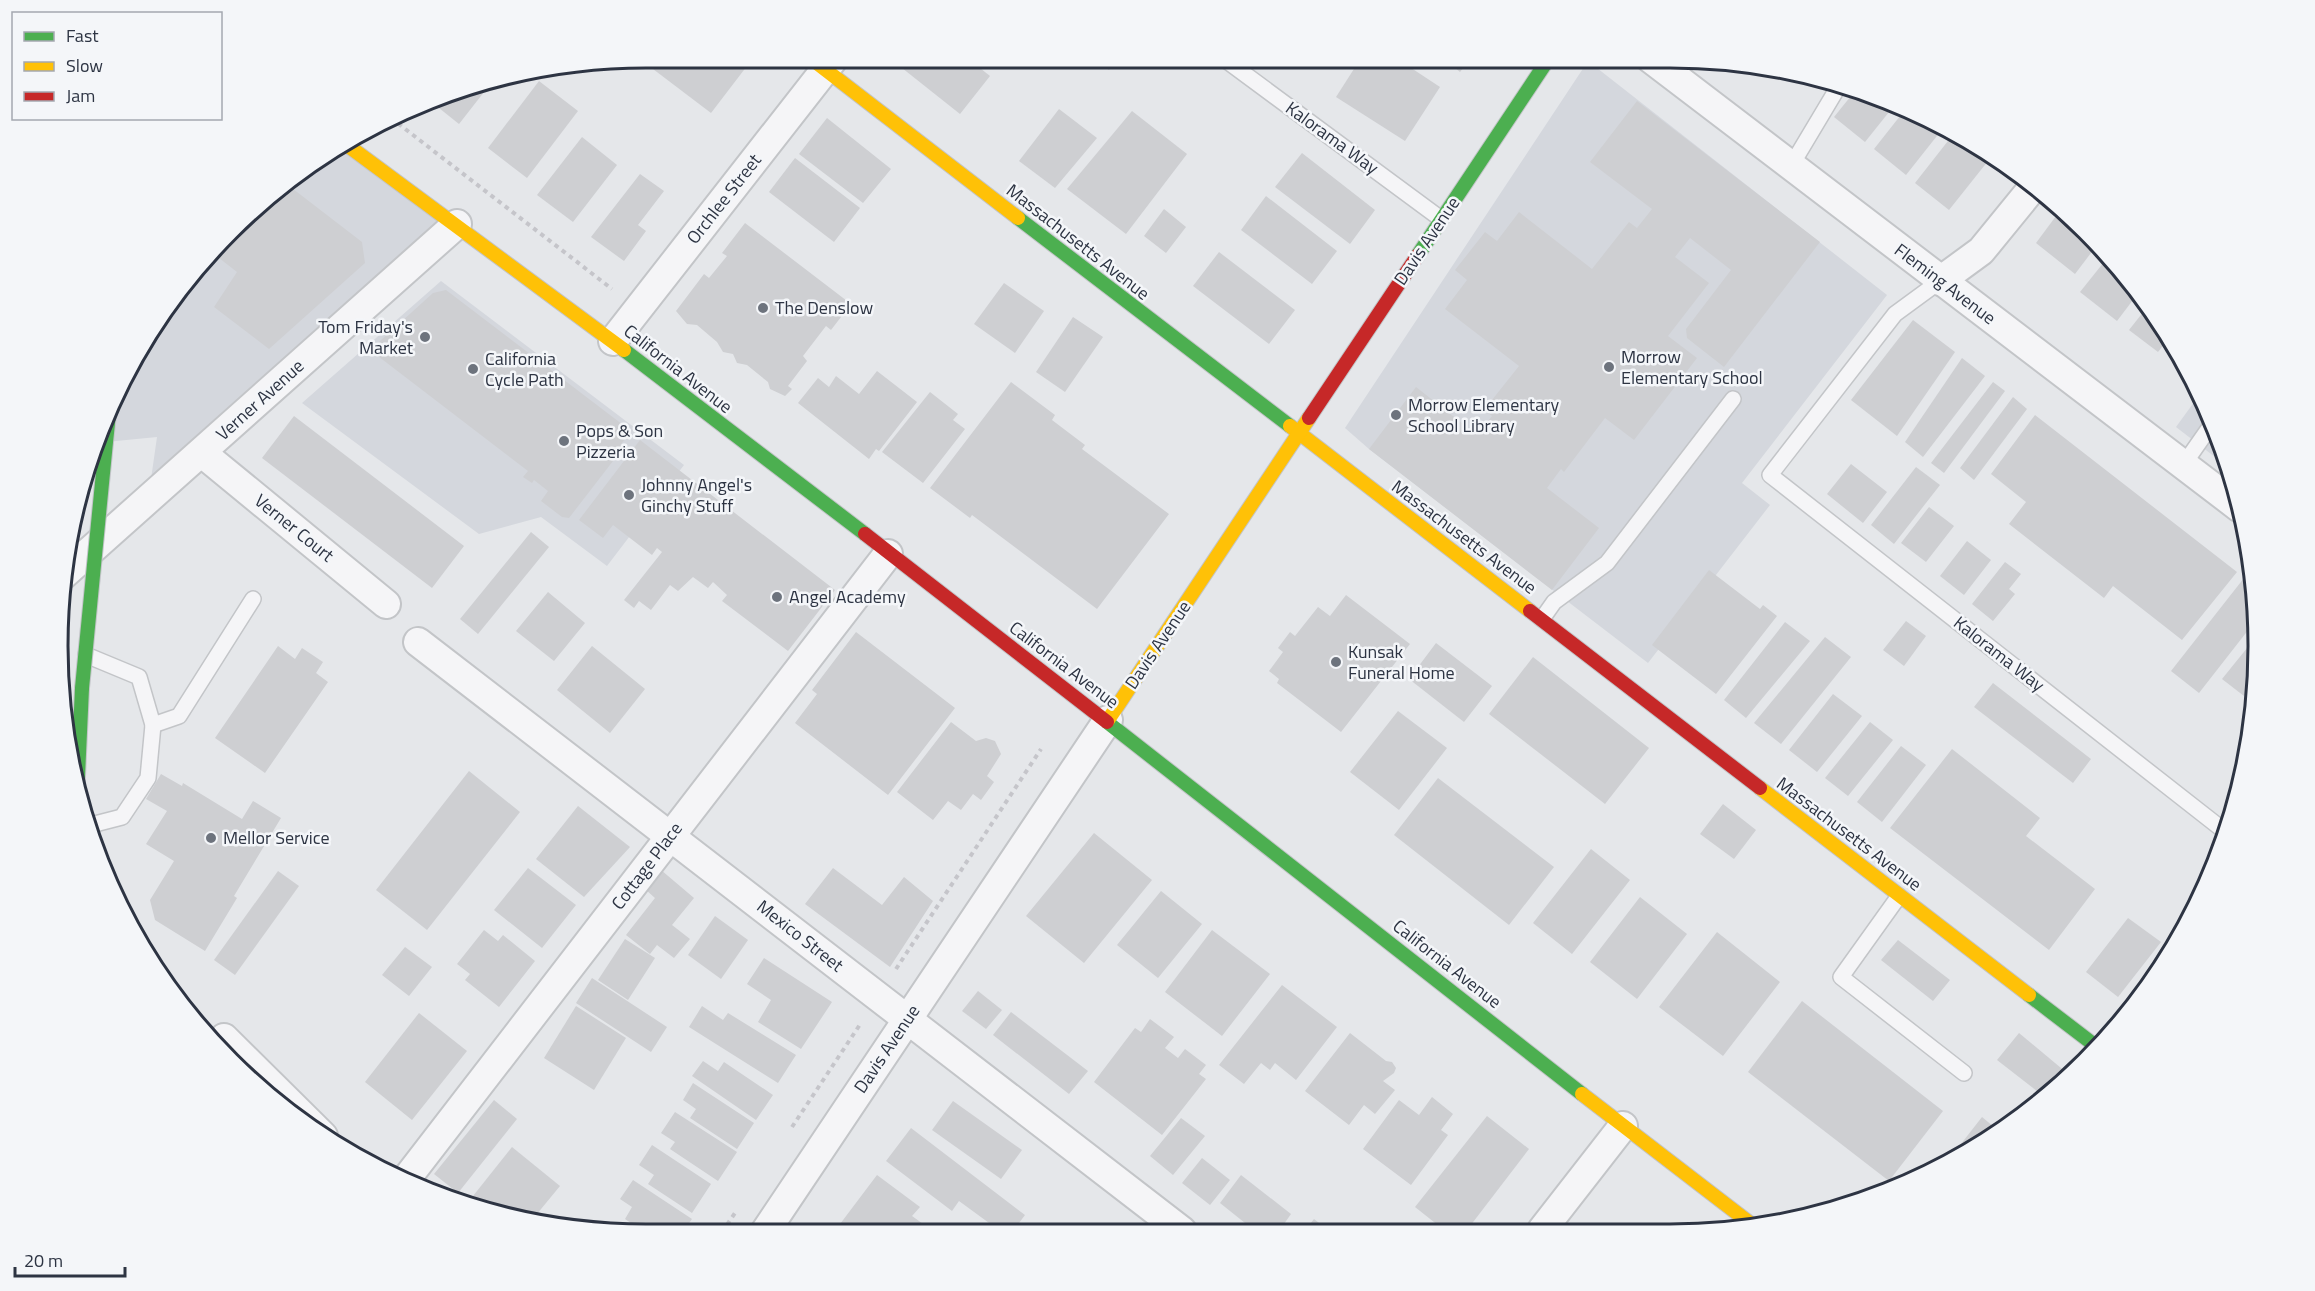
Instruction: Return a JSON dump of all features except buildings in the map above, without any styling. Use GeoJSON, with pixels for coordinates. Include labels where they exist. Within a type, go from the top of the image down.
{"type":"FeatureCollection","features":[{"type":"Feature","properties":{"kind":"street","name":"Orchlee Street"},"geometry":{"type":"LineString","coordinates":[[613,341],[818,68]]}},
{"type":"Feature","properties":{"kind":"street","name":"Massachusetts Avenue"},"geometry":{"type":"LineString","coordinates":[[832,68],[1299,434],[2090,1042]]}},
{"type":"Feature","properties":{"kind":"street","name":"Davis Avenue"},"geometry":{"type":"LineString","coordinates":[[770,1224],[1542,68]]}},
{"type":"Feature","properties":{"kind":"street","name":"Fleming Avenue"},"geometry":{"type":"LineString","coordinates":[[1663,68],[2229,499]]}},
{"type":"Feature","properties":{"kind":"street","name":"California Avenue"},"geometry":{"type":"LineString","coordinates":[[351,148],[613,341],[888,554],[1108,720],[1745,1219]]}},
{"type":"Feature","properties":{"kind":"street"},"geometry":{"type":"LineString","coordinates":[[1940,281],[1981,251],[2028,193]]}},
{"type":"Feature","properties":{"kind":"street","name":"Verner Avenue"},"geometry":{"type":"LineString","coordinates":[[73,567],[457,224]]}},
{"type":"Feature","properties":{"kind":"street"},"geometry":{"type":"LineString","coordinates":[[79,757],[82,688],[107,436]]}},
{"type":"Feature","properties":{"kind":"street","name":"Verner Court"},"geometry":{"type":"LineString","coordinates":[[202,453],[386,604]]}},
{"type":"Feature","properties":{"kind":"street","name":"Cottage Place"},"geometry":{"type":"LineString","coordinates":[[410,1174],[888,554]]}},
{"type":"Feature","properties":{"kind":"street","name":"Mexico Street"},"geometry":{"type":"LineString","coordinates":[[418,642],[1173,1224]]}},
{"type":"Feature","properties":{"kind":"street"},"geometry":{"type":"LineString","coordinates":[[224,1038],[274,1088]]}},
{"type":"Feature","properties":{"kind":"street"},"geometry":{"type":"LineString","coordinates":[[1547,1224],[1623,1126]]}},
{"type":"Feature","properties":{"kind":"lane","name":"Kalorama Way"},"geometry":{"type":"LineString","coordinates":[[1237,68],[1442,219]]}},
{"type":"Feature","properties":{"kind":"lane"},"geometry":{"type":"LineString","coordinates":[[1791,166],[1835,92]]}},
{"type":"Feature","properties":{"kind":"lane","name":"Kalorama Way"},"geometry":{"type":"LineString","coordinates":[[1940,281],[1894,314],[1770,475],[2219,826]]}},
{"type":"Feature","properties":{"kind":"lane"},"geometry":{"type":"LineString","coordinates":[[1542,619],[1554,602],[1607,563],[1733,399]]}},
{"type":"Feature","properties":{"kind":"lane"},"geometry":{"type":"LineString","coordinates":[[2184,464],[2207,432]]}},
{"type":"Feature","properties":{"kind":"lane"},"geometry":{"type":"LineString","coordinates":[[153,725],[179,716],[253,599]]}},
{"type":"Feature","properties":{"kind":"lane"},"geometry":{"type":"LineString","coordinates":[[86,655],[140,677],[153,725],[147,778],[122,817],[96,824]]}},
{"type":"Feature","properties":{"kind":"lane"},"geometry":{"type":"LineString","coordinates":[[1899,896],[1842,977],[1964,1073]]}},
{"type":"Feature","properties":{"kind":"path"},"geometry":{"type":"LineString","coordinates":[[398,123],[615,291]]}},
{"type":"Feature","properties":{"kind":"shaded area","name":"Morrow Elementary School"},"geometry":{"type":"Polygon","coordinates":[[[1583,68],[1597,68],[1887,295],[1742,483],[1770,505],[1648,663],[1369,449],[1345,428],[1583,68]]]}},
{"type":"Feature","properties":{"kind":"shaded area"},"geometry":{"type":"Polygon","coordinates":[[[351,148],[457,224],[148,500],[157,437],[106,442],[111,424],[145,356],[165,324],[211,264],[264,211],[324,165],[351,148]]]}},
{"type":"Feature","properties":{"kind":"shaded area"},"geometry":{"type":"Polygon","coordinates":[[[441,281],[684,465],[607,566],[541,517],[479,534],[302,403],[441,281]]]}},
{"type":"Feature","properties":{"kind":"shaded area"},"geometry":{"type":"Polygon","coordinates":[[[2194,402],[2216,458],[2176,427],[2194,402]]]}},
{"type":"Feature","properties":{"kind":"traffic: fast"},"geometry":{"type":"LineString","coordinates":[[1418,255],[1542,68]]}},
{"type":"Feature","properties":{"kind":"traffic: fast"},"geometry":{"type":"LineString","coordinates":[[1018,218],[1290,426]]}},
{"type":"Feature","properties":{"kind":"traffic: fast"},"geometry":{"type":"LineString","coordinates":[[624,350],[865,534]]}},
{"type":"Feature","properties":{"kind":"traffic: fast"},"geometry":{"type":"LineString","coordinates":[[106,442],[107,436]]}},
{"type":"Feature","properties":{"kind":"traffic: fast"},"geometry":{"type":"LineString","coordinates":[[82,688],[106,442]]}},
{"type":"Feature","properties":{"kind":"traffic: fast"},"geometry":{"type":"LineString","coordinates":[[79,757],[82,688]]}},
{"type":"Feature","properties":{"kind":"traffic: fast"},"geometry":{"type":"LineString","coordinates":[[1107,722],[1582,1094]]}},
{"type":"Feature","properties":{"kind":"traffic: fast"},"geometry":{"type":"LineString","coordinates":[[2029,995],[2090,1042]]}},
{"type":"Feature","properties":{"kind":"traffic: slow"},"geometry":{"type":"LineString","coordinates":[[823,68],[1018,218]]}},
{"type":"Feature","properties":{"kind":"traffic: slow"},"geometry":{"type":"LineString","coordinates":[[351,148],[624,350]]}},
{"type":"Feature","properties":{"kind":"traffic: slow"},"geometry":{"type":"LineString","coordinates":[[1108,720],[1309,418]]}},
{"type":"Feature","properties":{"kind":"traffic: slow"},"geometry":{"type":"LineString","coordinates":[[1290,426],[1530,611]]}},
{"type":"Feature","properties":{"kind":"traffic: slow"},"geometry":{"type":"LineString","coordinates":[[1760,788],[2029,995]]}},
{"type":"Feature","properties":{"kind":"traffic: slow"},"geometry":{"type":"LineString","coordinates":[[1582,1094],[1745,1219]]}},
{"type":"Feature","properties":{"kind":"traffic: jam"},"geometry":{"type":"LineString","coordinates":[[1309,418],[1418,255]]}},
{"type":"Feature","properties":{"kind":"traffic: jam"},"geometry":{"type":"LineString","coordinates":[[865,534],[1107,722]]}},
{"type":"Feature","properties":{"kind":"traffic: jam"},"geometry":{"type":"LineString","coordinates":[[1530,611],[1760,788]]}},
{"type":"Feature","properties":{"kind":"place","name":"The Denslow"},"geometry":{"type":"Point","coordinates":[763,308]}},
{"type":"Feature","properties":{"kind":"place","name":"Tom Friday's Market"},"geometry":{"type":"Point","coordinates":[425,337]}},
{"type":"Feature","properties":{"kind":"place","name":"Morrow Elementary School"},"geometry":{"type":"Point","coordinates":[1609,367]}},
{"type":"Feature","properties":{"kind":"place","name":"California Cycle Path"},"geometry":{"type":"Point","coordinates":[473,369]}},
{"type":"Feature","properties":{"kind":"place","name":"Morrow Elementary School Library"},"geometry":{"type":"Point","coordinates":[1396,415]}},
{"type":"Feature","properties":{"kind":"place","name":"Pops & Son Pizzeria"},"geometry":{"type":"Point","coordinates":[564,441]}},
{"type":"Feature","properties":{"kind":"place","name":"Johnny Angel's Ginchy Stuff"},"geometry":{"type":"Point","coordinates":[629,495]}},
{"type":"Feature","properties":{"kind":"place","name":"Angel Academy"},"geometry":{"type":"Point","coordinates":[777,597]}},
{"type":"Feature","properties":{"kind":"place","name":"Kunsak Funeral Home"},"geometry":{"type":"Point","coordinates":[1336,662]}},
{"type":"Feature","properties":{"kind":"place","name":"Mellor Service"},"geometry":{"type":"Point","coordinates":[211,838]}}]}
